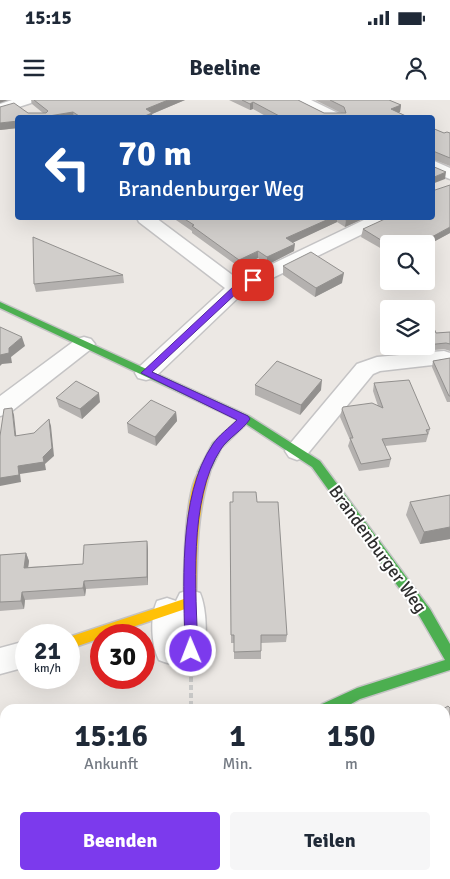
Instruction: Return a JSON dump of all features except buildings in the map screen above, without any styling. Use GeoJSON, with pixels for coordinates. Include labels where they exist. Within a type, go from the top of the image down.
{"type":"FeatureCollection","features":[{"type":"Feature","properties":{"kind":"street"},"geometry":{"type":"LineString","coordinates":[[299,100],[331,115]]}},
{"type":"Feature","properties":{"kind":"street"},"geometry":{"type":"LineString","coordinates":[[0,110],[26,105]]}},
{"type":"Feature","properties":{"kind":"street"},"geometry":{"type":"LineString","coordinates":[[435,168],[447,182]]}},
{"type":"Feature","properties":{"kind":"street"},"geometry":{"type":"LineString","coordinates":[[148,220],[237,288]]}},
{"type":"Feature","properties":{"kind":"street"},"geometry":{"type":"LineString","coordinates":[[146,373],[237,288],[377,220]]}},
{"type":"Feature","properties":{"kind":"street","name":"Brandenburger Weg"},"geometry":{"type":"LineString","coordinates":[[0,305],[245,419],[316,464],[425,613],[450,656]]}},
{"type":"Feature","properties":{"kind":"street"},"geometry":{"type":"LineString","coordinates":[[0,408],[84,344]]}},
{"type":"Feature","properties":{"kind":"street"},"geometry":{"type":"LineString","coordinates":[[297,452],[365,369],[377,364],[444,358]]}},
{"type":"Feature","properties":{"kind":"street"},"geometry":{"type":"LineString","coordinates":[[80,639],[178,606],[192,522],[203,473],[217,446],[245,419]]}},
{"type":"Feature","properties":{"kind":"street"},"geometry":{"type":"LineString","coordinates":[[0,661],[15,657]]}},
{"type":"Feature","properties":{"kind":"street"},"geometry":{"type":"LineString","coordinates":[[337,704],[357,694],[450,664]]}},
{"type":"Feature","properties":{"kind":"traffic: fast"},"geometry":{"type":"LineString","coordinates":[[0,305],[245,419],[316,464],[425,613],[450,656]]}},
{"type":"Feature","properties":{"kind":"traffic: fast"},"geometry":{"type":"LineString","coordinates":[[204,472],[217,446],[245,419]]}},
{"type":"Feature","properties":{"kind":"traffic: fast"},"geometry":{"type":"LineString","coordinates":[[337,704],[357,694],[450,664]]}},
{"type":"Feature","properties":{"kind":"traffic: slow"},"geometry":{"type":"LineString","coordinates":[[80,639],[190,602],[193,520],[195,504],[204,472]]}},
{"type":"Feature","properties":{"kind":"route"},"geometry":{"type":"LineString","coordinates":[[191,651],[192,522],[203,473],[217,446],[245,419],[146,373],[237,288],[253,280]]}}]}
